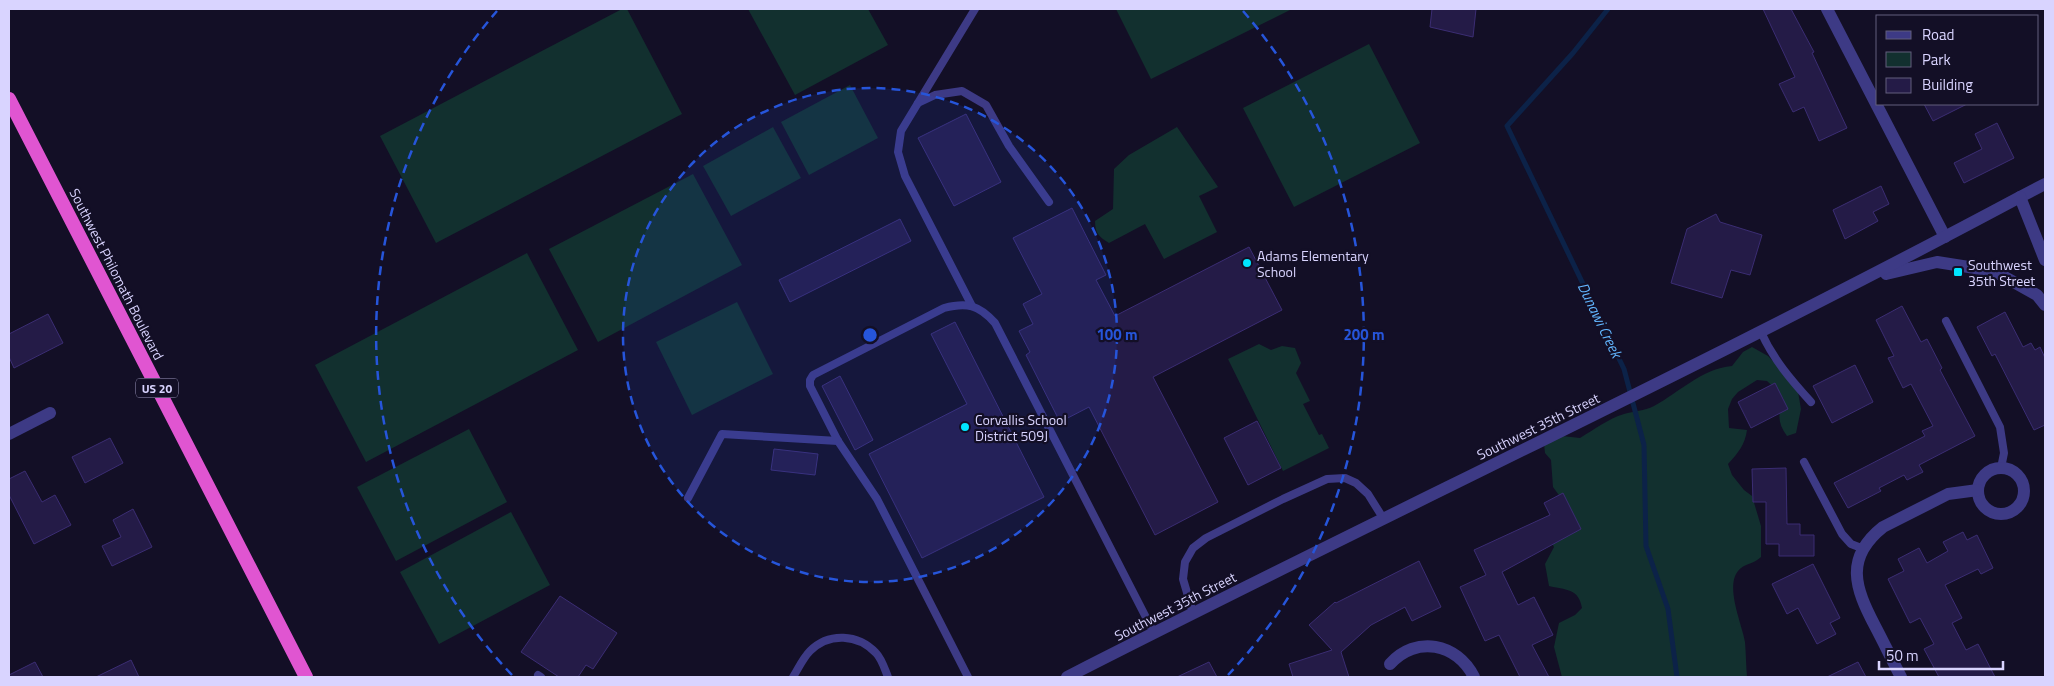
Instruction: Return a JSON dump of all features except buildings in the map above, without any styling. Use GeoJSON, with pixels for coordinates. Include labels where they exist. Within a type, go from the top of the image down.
{"type":"FeatureCollection","features":[{"type":"Feature","properties":{"kind":"highway","name":"Southwest Philomath Boulevard"},"geometry":{"type":"LineString","coordinates":[[9,99],[306,677]]}},
{"type":"Feature","properties":{"kind":"street"},"geometry":{"type":"LineString","coordinates":[[1827,9],[1876,104]]}},
{"type":"Feature","properties":{"kind":"street"},"geometry":{"type":"LineString","coordinates":[[1877,105],[1945,237]]}},
{"type":"Feature","properties":{"kind":"street","name":"Southwest 35th Street"},"geometry":{"type":"LineString","coordinates":[[1067,677],[1383,518],[1502,462],[1761,332],[2045,184]]}},
{"type":"Feature","properties":{"kind":"street"},"geometry":{"type":"LineString","coordinates":[[2020,197],[2045,260]]}},
{"type":"Feature","properties":{"kind":"street"},"geometry":{"type":"LineString","coordinates":[[1868,277],[1937,262],[1994,271],[2037,296],[2045,304]]}},
{"type":"Feature","properties":{"kind":"street"},"geometry":{"type":"LineString","coordinates":[[9,434],[50,413]]}},
{"type":"Feature","properties":{"kind":"street"},"geometry":{"type":"LineString","coordinates":[[2001,468],[2016,474],[2023,487],[2021,502],[2016,508],[2002,514],[1987,510],[1978,498],[1979,483],[1988,472],[2001,468]]}},
{"type":"Feature","properties":{"kind":"street"},"geometry":{"type":"LineString","coordinates":[[1901,677],[1859,594],[1857,571],[1864,549],[1874,535],[1883,527],[1948,494],[1978,490]]}},
{"type":"Feature","properties":{"kind":"street"},"geometry":{"type":"LineString","coordinates":[[1390,664],[1397,656],[1410,648],[1426,645],[1452,653],[1466,664],[1474,677]]}},
{"type":"Feature","properties":{"kind":"lane"},"geometry":{"type":"LineString","coordinates":[[972,306],[905,176],[898,152],[900,131],[975,9]]}},
{"type":"Feature","properties":{"kind":"lane"},"geometry":{"type":"LineString","coordinates":[[918,103],[935,95],[962,91],[986,105],[1009,146],[1049,202]]}},
{"type":"Feature","properties":{"kind":"lane"},"geometry":{"type":"LineString","coordinates":[[968,677],[877,499],[838,440],[810,386],[810,380],[813,375],[944,308],[958,304],[972,306],[985,312],[995,323],[1154,633]]}},
{"type":"Feature","properties":{"kind":"lane"},"geometry":{"type":"LineString","coordinates":[[1946,321],[2000,427],[2004,453],[2001,468]]}},
{"type":"Feature","properties":{"kind":"lane"},"geometry":{"type":"LineString","coordinates":[[1761,332],[1769,350],[1792,381],[1811,402]]}},
{"type":"Feature","properties":{"kind":"lane"},"geometry":{"type":"LineString","coordinates":[[688,498],[722,434],[838,440]]}},
{"type":"Feature","properties":{"kind":"lane"},"geometry":{"type":"LineString","coordinates":[[1804,462],[1842,534],[1851,544],[1864,549]]}},
{"type":"Feature","properties":{"kind":"lane"},"geometry":{"type":"LineString","coordinates":[[1193,613],[1183,579],[1185,562],[1193,548],[1206,538],[1283,499],[1326,479],[1345,478],[1356,483],[1368,494],[1383,518]]}},
{"type":"Feature","properties":{"kind":"lane"},"geometry":{"type":"LineString","coordinates":[[793,677],[809,652],[822,642],[842,637],[866,644],[877,654],[888,677]]}},
{"type":"Feature","properties":{"kind":"green space"},"geometry":{"type":"Polygon","coordinates":[[[622,9],[627,9],[682,114],[436,243],[380,136],[622,9]]]}},
{"type":"Feature","properties":{"kind":"green space"},"geometry":{"type":"Polygon","coordinates":[[[748,9],[868,9],[888,45],[795,95],[748,9]]]}},
{"type":"Feature","properties":{"kind":"green space"},"geometry":{"type":"Polygon","coordinates":[[[1116,9],[1292,9],[1151,79],[1116,9]]]}},
{"type":"Feature","properties":{"kind":"green space"},"geometry":{"type":"Polygon","coordinates":[[[1369,44],[1420,143],[1294,207],[1243,108],[1369,44]]]}},
{"type":"Feature","properties":{"kind":"green space"},"geometry":{"type":"Polygon","coordinates":[[[850,85],[878,138],[809,175],[781,122],[850,85]]]}},
{"type":"Feature","properties":{"kind":"green space"},"geometry":{"type":"Polygon","coordinates":[[[773,127],[801,178],[731,216],[703,166],[773,127]]]}},
{"type":"Feature","properties":{"kind":"green space"},"geometry":{"type":"Polygon","coordinates":[[[1177,127],[1218,187],[1199,196],[1217,232],[1164,259],[1145,224],[1109,243],[1098,234],[1095,221],[1113,209],[1114,169],[1129,155],[1177,127]]]}},
{"type":"Feature","properties":{"kind":"green space"},"geometry":{"type":"Polygon","coordinates":[[[693,174],[742,265],[598,342],[549,249],[693,174]]]}},
{"type":"Feature","properties":{"kind":"green space"},"geometry":{"type":"Polygon","coordinates":[[[527,253],[578,350],[366,462],[315,365],[527,253]]]}},
{"type":"Feature","properties":{"kind":"green space"},"geometry":{"type":"Polygon","coordinates":[[[737,302],[773,374],[692,415],[656,342],[737,302]]]}},
{"type":"Feature","properties":{"kind":"green space"},"geometry":{"type":"Polygon","coordinates":[[[1259,344],[1271,350],[1282,346],[1295,348],[1301,363],[1296,373],[1310,401],[1303,404],[1319,435],[1322,434],[1329,448],[1283,471],[1228,359],[1259,344]]]}},
{"type":"Feature","properties":{"kind":"green space"},"geometry":{"type":"Polygon","coordinates":[[[1752,347],[1768,356],[1797,386],[1801,409],[1796,433],[1787,436],[1780,419],[1780,410],[1784,400],[1779,392],[1767,381],[1757,380],[1738,392],[1732,399],[1728,409],[1729,428],[1747,430],[1745,440],[1728,464],[1732,475],[1744,490],[1752,496],[1761,526],[1761,557],[1738,571],[1734,578],[1733,586],[1735,606],[1745,642],[1747,677],[1562,677],[1554,647],[1559,623],[1575,615],[1582,608],[1578,597],[1574,593],[1566,589],[1549,586],[1545,564],[1554,547],[1550,539],[1575,517],[1553,487],[1551,460],[1545,453],[1544,444],[1562,436],[1580,438],[1618,416],[1654,406],[1701,376],[1732,366],[1743,352],[1752,347]]]}},
{"type":"Feature","properties":{"kind":"green space"},"geometry":{"type":"Polygon","coordinates":[[[469,429],[507,502],[396,561],[357,487],[469,429]]]}},
{"type":"Feature","properties":{"kind":"green space"},"geometry":{"type":"Polygon","coordinates":[[[511,512],[550,585],[439,644],[400,572],[511,512]]]}},
{"type":"Feature","properties":{"kind":"waterway","name":"Dunawi Creek"},"geometry":{"type":"LineString","coordinates":[[1608,9],[1573,53],[1507,126],[1624,369],[1644,445],[1646,546],[1668,609],[1677,677]]}},
{"type":"Feature","properties":{"kind":"place","name":"Adams Elementary School"},"geometry":{"type":"Point","coordinates":[1247,263]}},
{"type":"Feature","properties":{"kind":"place","name":"Southwest 35th Street"},"geometry":{"type":"Point","coordinates":[1958,272]}},
{"type":"Feature","properties":{"kind":"place","name":"Corvallis School District 509J"},"geometry":{"type":"Point","coordinates":[965,427]}}]}
